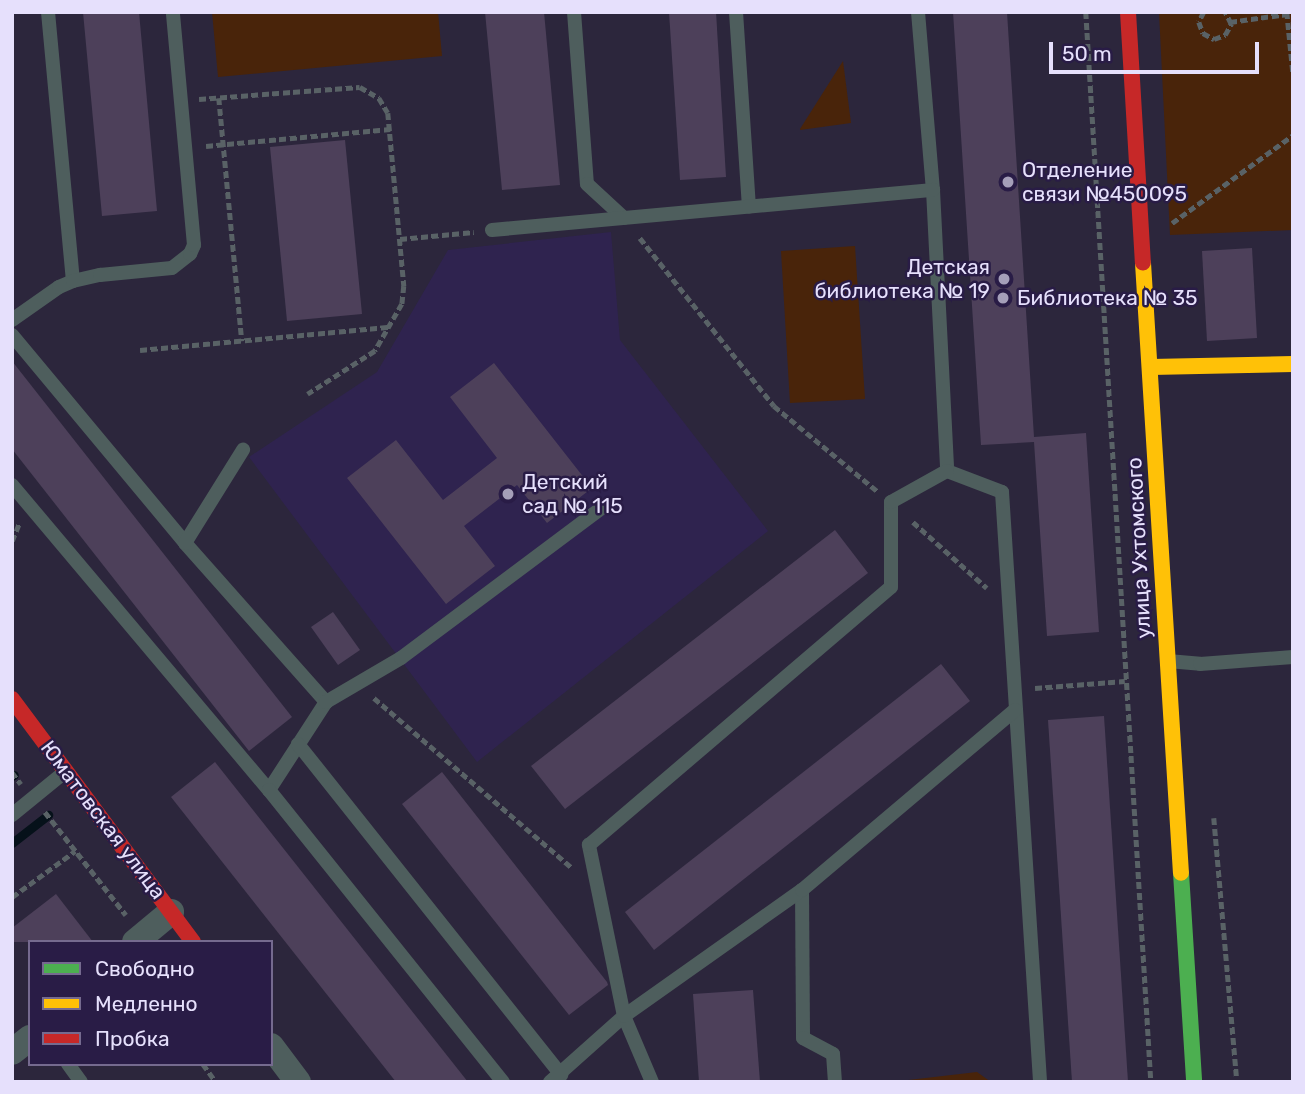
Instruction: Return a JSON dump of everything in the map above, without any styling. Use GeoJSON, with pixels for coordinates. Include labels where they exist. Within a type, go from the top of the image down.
{"type":"FeatureCollection","features":[{"type":"Feature","properties":{"kind":"street","name":"улица Ухтомского"},"geometry":{"type":"LineString","coordinates":[[1128,12],[1194,1082]]}},
{"type":"Feature","properties":{"kind":"street"},"geometry":{"type":"LineString","coordinates":[[1151,368],[1293,364]]}},
{"type":"Feature","properties":{"kind":"street","name":"Юматовская улица"},"geometry":{"type":"LineString","coordinates":[[12,699],[192,940]]}},
{"type":"Feature","properties":{"kind":"street"},"geometry":{"type":"LineString","coordinates":[[138,939],[171,912]]}},
{"type":"Feature","properties":{"kind":"street"},"geometry":{"type":"LineString","coordinates":[[12,1052],[28,1040]]}},
{"type":"Feature","properties":{"kind":"street"},"geometry":{"type":"LineString","coordinates":[[273,1049],[299,1082]]}},
{"type":"Feature","properties":{"kind":"lane"},"geometry":{"type":"LineString","coordinates":[[48,12],[73,281]]}},
{"type":"Feature","properties":{"kind":"lane"},"geometry":{"type":"LineString","coordinates":[[12,320],[73,281],[172,268],[190,254],[194,245],[173,12]]}},
{"type":"Feature","properties":{"kind":"lane"},"geometry":{"type":"LineString","coordinates":[[574,12],[587,184],[624,218]]}},
{"type":"Feature","properties":{"kind":"lane"},"geometry":{"type":"LineString","coordinates":[[736,12],[749,207]]}},
{"type":"Feature","properties":{"kind":"lane"},"geometry":{"type":"LineString","coordinates":[[918,12],[933,190],[947,471]]}},
{"type":"Feature","properties":{"kind":"lane"},"geometry":{"type":"LineString","coordinates":[[492,230],[933,190]]}},
{"type":"Feature","properties":{"kind":"lane"},"geometry":{"type":"LineString","coordinates":[[12,335],[185,543],[326,702]]}},
{"type":"Feature","properties":{"kind":"lane"},"geometry":{"type":"LineString","coordinates":[[185,543],[243,450]]}},
{"type":"Feature","properties":{"kind":"lane"},"geometry":{"type":"LineString","coordinates":[[652,1082],[624,1016],[589,845],[891,587],[891,502],[947,471],[1002,492],[1040,1082]]}},
{"type":"Feature","properties":{"kind":"lane"},"geometry":{"type":"LineString","coordinates":[[12,485],[269,790],[503,1082]]}},
{"type":"Feature","properties":{"kind":"lane"},"geometry":{"type":"LineString","coordinates":[[269,790],[326,702],[401,658],[607,504]]}},
{"type":"Feature","properties":{"kind":"lane"},"geometry":{"type":"LineString","coordinates":[[1166,661],[1200,664],[1293,657]]}},
{"type":"Feature","properties":{"kind":"lane"},"geometry":{"type":"LineString","coordinates":[[298,744],[555,1078],[624,1016],[802,890],[1015,710]]}},
{"type":"Feature","properties":{"kind":"lane"},"geometry":{"type":"LineString","coordinates":[[12,815],[67,770]]}},
{"type":"Feature","properties":{"kind":"lane"},"geometry":{"type":"LineString","coordinates":[[802,890],[803,1038],[833,1054],[835,1082]]}},
{"type":"Feature","properties":{"kind":"lane"},"geometry":{"type":"LineString","coordinates":[[69,1066],[81,1082]]}},
{"type":"Feature","properties":{"kind":"path"},"geometry":{"type":"LineString","coordinates":[[1086,12],[1151,1082]]}},
{"type":"Feature","properties":{"kind":"path"},"geometry":{"type":"LineString","coordinates":[[1204,12],[1199,22],[1203,33],[1214,39],[1225,35],[1230,22],[1225,12]]}},
{"type":"Feature","properties":{"kind":"path"},"geometry":{"type":"LineString","coordinates":[[1230,22],[1287,13],[1293,72]]}},
{"type":"Feature","properties":{"kind":"path"},"geometry":{"type":"LineString","coordinates":[[181,101],[360,87],[379,98],[385,106],[390,129],[403,295],[391,327],[375,351],[308,394]]}},
{"type":"Feature","properties":{"kind":"path"},"geometry":{"type":"LineString","coordinates":[[219,98],[242,341]]}},
{"type":"Feature","properties":{"kind":"path"},"geometry":{"type":"LineString","coordinates":[[185,148],[390,129]]}},
{"type":"Feature","properties":{"kind":"path"},"geometry":{"type":"LineString","coordinates":[[1170,225],[1274,152],[1293,135]]}},
{"type":"Feature","properties":{"kind":"path"},"geometry":{"type":"LineString","coordinates":[[624,218],[774,406],[891,502],[1008,607]]}},
{"type":"Feature","properties":{"kind":"path"},"geometry":{"type":"LineString","coordinates":[[400,239],[492,230]]}},
{"type":"Feature","properties":{"kind":"path"},"geometry":{"type":"LineString","coordinates":[[140,350],[391,327]]}},
{"type":"Feature","properties":{"kind":"path"},"geometry":{"type":"LineString","coordinates":[[1013,690],[1125,681]]}},
{"type":"Feature","properties":{"kind":"path"},"geometry":{"type":"LineString","coordinates":[[358,684],[598,891]]}},
{"type":"Feature","properties":{"kind":"path"},"geometry":{"type":"LineString","coordinates":[[33,799],[75,851],[138,939]]}},
{"type":"Feature","properties":{"kind":"path"},"geometry":{"type":"LineString","coordinates":[[12,897],[75,851]]}},
{"type":"Feature","properties":{"kind":"path"},"geometry":{"type":"LineString","coordinates":[[204,1066],[216,1082]]}},
{"type":"Feature","properties":{"kind":"shaded area"},"geometry":{"type":"Polygon","coordinates":[[[212,12],[438,12],[442,56],[218,77],[212,12]]]}},
{"type":"Feature","properties":{"kind":"shaded area"},"geometry":{"type":"Polygon","coordinates":[[[1159,12],[1293,12],[1293,230],[1170,235],[1159,12]]]}},
{"type":"Feature","properties":{"kind":"shaded area"},"geometry":{"type":"Polygon","coordinates":[[[843,61],[851,123],[800,130],[800,129],[843,61]]]}},
{"type":"Feature","properties":{"kind":"shaded area","name":"Детский сад № 115"},"geometry":{"type":"Polygon","coordinates":[[[611,232],[620,340],[768,531],[477,762],[249,457],[377,372],[448,250],[611,232]]]}},
{"type":"Feature","properties":{"kind":"shaded area"},"geometry":{"type":"Polygon","coordinates":[[[855,246],[865,399],[790,403],[781,251],[855,246]]]}},
{"type":"Feature","properties":{"kind":"shaded area"},"geometry":{"type":"Polygon","coordinates":[[[977,1072],[991,1082],[899,1082],[900,1081],[977,1072]]]}},
{"type":"Feature","properties":{"kind":"building"},"geometry":{"type":"Polygon","coordinates":[[[83,12],[139,12],[157,211],[102,216],[83,12]]]}},
{"type":"Feature","properties":{"kind":"building"},"geometry":{"type":"Polygon","coordinates":[[[485,12],[544,12],[560,185],[502,190],[485,12]]]}},
{"type":"Feature","properties":{"kind":"building"},"geometry":{"type":"Polygon","coordinates":[[[669,12],[716,12],[726,177],[680,180],[669,12]]]}},
{"type":"Feature","properties":{"kind":"building"},"geometry":{"type":"Polygon","coordinates":[[[953,12],[1007,12],[1034,437],[1086,433],[1099,632],[1047,636],[1034,442],[981,445],[953,12]]]}},
{"type":"Feature","properties":{"kind":"building"},"geometry":{"type":"Polygon","coordinates":[[[345,140],[362,314],[287,321],[270,147],[345,140]]]}},
{"type":"Feature","properties":{"kind":"building"},"geometry":{"type":"Polygon","coordinates":[[[1252,248],[1257,338],[1207,341],[1202,251],[1252,248]]]}},
{"type":"Feature","properties":{"kind":"building"},"geometry":{"type":"Polygon","coordinates":[[[12,361],[292,717],[249,751],[12,449],[12,361]]]}},
{"type":"Feature","properties":{"kind":"building"},"geometry":{"type":"Polygon","coordinates":[[[494,363],[592,488],[547,523],[517,485],[464,526],[495,566],[446,604],[347,478],[396,440],[443,500],[497,458],[450,397],[494,363]]]}},
{"type":"Feature","properties":{"kind":"building"},"geometry":{"type":"Polygon","coordinates":[[[835,530],[868,573],[565,809],[531,766],[835,530]]]}},
{"type":"Feature","properties":{"kind":"building"},"geometry":{"type":"Polygon","coordinates":[[[333,612],[360,650],[338,665],[311,627],[333,612]]]}},
{"type":"Feature","properties":{"kind":"building"},"geometry":{"type":"Polygon","coordinates":[[[941,664],[970,701],[654,950],[625,912],[941,664]]]}},
{"type":"Feature","properties":{"kind":"building"},"geometry":{"type":"Polygon","coordinates":[[[1104,716],[1128,1082],[1072,1082],[1048,720],[1104,716]]]}},
{"type":"Feature","properties":{"kind":"building"},"geometry":{"type":"Polygon","coordinates":[[[215,762],[468,1082],[396,1082],[171,797],[215,762]]]}},
{"type":"Feature","properties":{"kind":"building"},"geometry":{"type":"Polygon","coordinates":[[[442,772],[607,982],[608,985],[569,1015],[402,804],[442,772]]]}},
{"type":"Feature","properties":{"kind":"building"},"geometry":{"type":"Polygon","coordinates":[[[56,894],[91,940],[12,942],[12,928],[56,894]]]}},
{"type":"Feature","properties":{"kind":"building"},"geometry":{"type":"Polygon","coordinates":[[[753,990],[760,1082],[699,1082],[693,994],[753,990]]]}},
{"type":"Feature","properties":{"kind":"waterway"},"geometry":{"type":"LineString","coordinates":[[12,843],[48,815]]}},
{"type":"Feature","properties":{"kind":"traffic: fast"},"geometry":{"type":"LineString","coordinates":[[1181,873],[1194,1082]]}},
{"type":"Feature","properties":{"kind":"traffic: slow"},"geometry":{"type":"LineString","coordinates":[[1143,263],[1181,873]]}},
{"type":"Feature","properties":{"kind":"traffic: slow"},"geometry":{"type":"LineString","coordinates":[[1151,367],[1293,364]]}},
{"type":"Feature","properties":{"kind":"traffic: jam"},"geometry":{"type":"LineString","coordinates":[[1128,12],[1143,263]]}},
{"type":"Feature","properties":{"kind":"traffic: jam"},"geometry":{"type":"LineString","coordinates":[[12,699],[192,940]]}},
{"type":"Feature","properties":{"kind":"place","name":"Отделение связи №450095"},"geometry":{"type":"Point","coordinates":[1008,182]}},
{"type":"Feature","properties":{"kind":"place","name":"Детская библиотека № 19"},"geometry":{"type":"Point","coordinates":[1004,279]}},
{"type":"Feature","properties":{"kind":"place","name":"Библиотека № 35"},"geometry":{"type":"Point","coordinates":[1003,298]}},
{"type":"Feature","properties":{"kind":"place","name":"Детский сад № 115"},"geometry":{"type":"Point","coordinates":[508,494]}}]}
